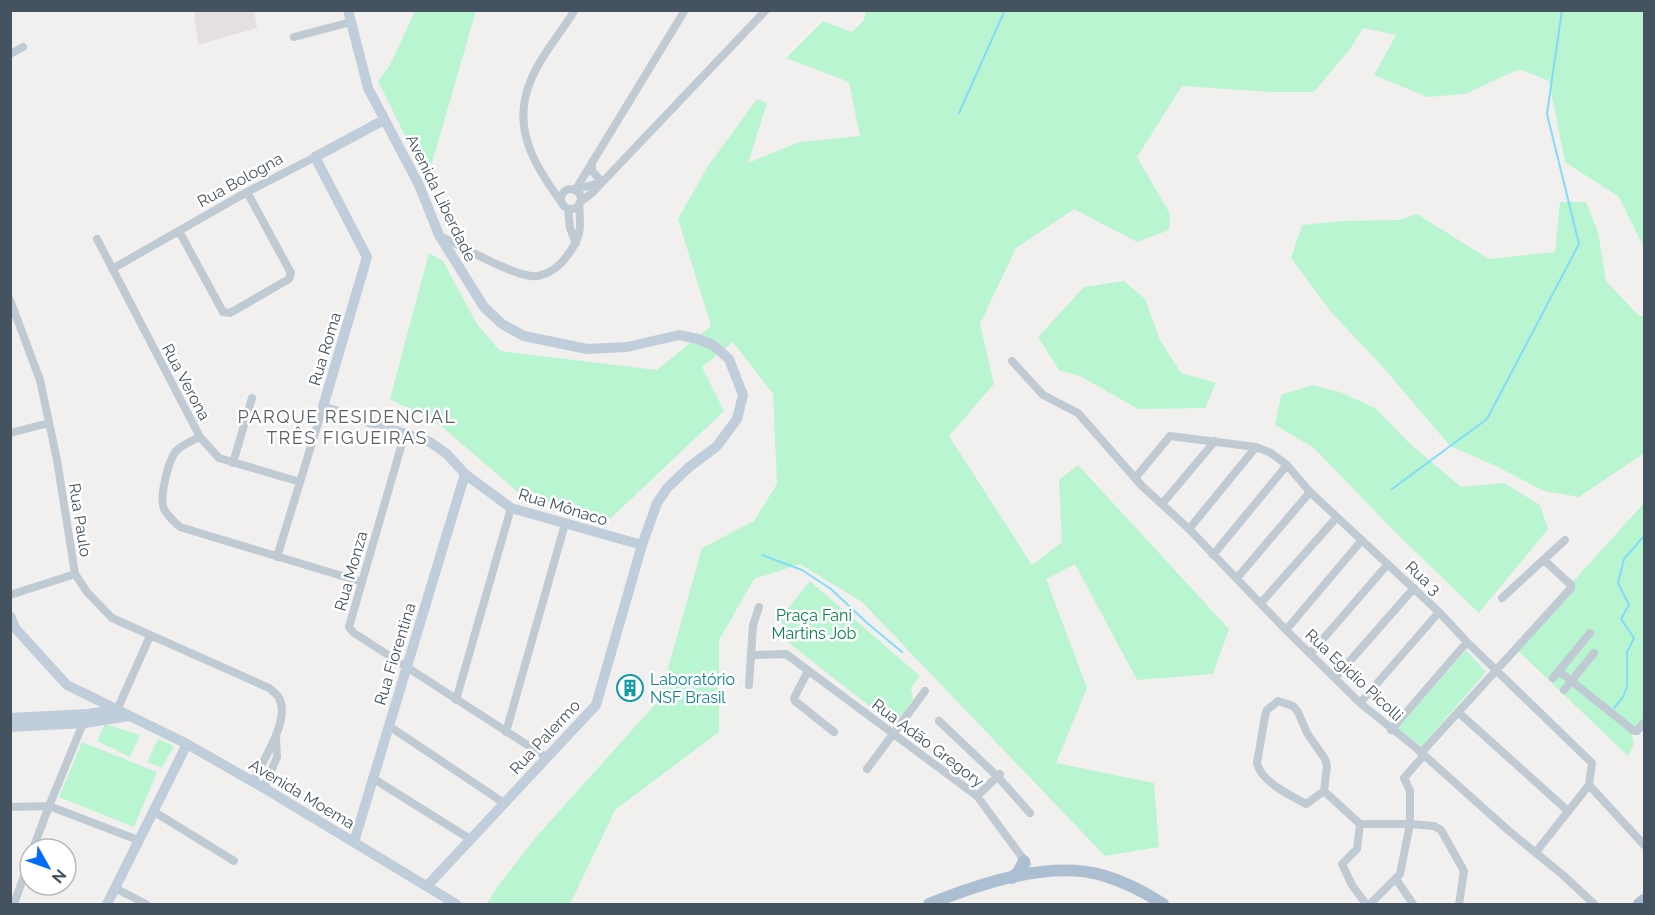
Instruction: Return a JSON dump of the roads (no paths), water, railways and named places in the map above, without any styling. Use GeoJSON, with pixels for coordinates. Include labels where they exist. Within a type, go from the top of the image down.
{"type":"FeatureCollection","features":[{"type":"Feature","properties":{"kind":"main road","name":"Avenida Liberdade"},"geometry":{"type":"LineString","coordinates":[[349,16],[368,88],[419,185],[439,236],[484,308],[502,324],[524,336],[587,349],[627,348],[679,335],[714,345],[729,359],[743,395],[738,419],[717,446],[668,487],[657,503],[642,545]]}},
{"type":"Feature","properties":{"kind":"main road","name":"Rua Bologna"},"geometry":{"type":"LineString","coordinates":[[315,157],[384,120]]}},
{"type":"Feature","properties":{"kind":"main road","name":"Rua Roma"},"geometry":{"type":"LineString","coordinates":[[315,157],[366,257],[323,407]]}},
{"type":"Feature","properties":{"kind":"main road","name":"Rua Mônaco"},"geometry":{"type":"LineString","coordinates":[[323,407],[430,442],[447,454],[465,474],[511,508],[642,545]]}},
{"type":"Feature","properties":{"kind":"main road","name":"Rua Fiorentina"},"geometry":{"type":"LineString","coordinates":[[354,842],[465,474]]}},
{"type":"Feature","properties":{"kind":"main road","name":"Rua Palermo"},"geometry":{"type":"LineString","coordinates":[[427,886],[596,705],[642,545]]}},
{"type":"Feature","properties":{"kind":"main road","name":"Avenida Moema"},"geometry":{"type":"LineString","coordinates":[[10,616],[15,628],[66,685],[187,744],[456,904]]}},
{"type":"Feature","properties":{"kind":"main road"},"geometry":{"type":"LineString","coordinates":[[10,727],[85,718],[117,710]]}},
{"type":"Feature","properties":{"kind":"main road"},"geometry":{"type":"LineString","coordinates":[[10,718],[129,716]]}},
{"type":"Feature","properties":{"kind":"main road"},"geometry":{"type":"LineString","coordinates":[[107,904],[187,744]]}},
{"type":"Feature","properties":{"kind":"main road"},"geometry":{"type":"LineString","coordinates":[[1012,878],[1024,861]]}},
{"type":"Feature","properties":{"kind":"main road"},"geometry":{"type":"LineString","coordinates":[[928,904],[1033,873],[1070,871],[1104,875],[1163,904]]}},
{"type":"Feature","properties":{"kind":"main road"},"geometry":{"type":"LineString","coordinates":[[1639,904],[1644,900]]}},
{"type":"Feature","properties":{"kind":"street"},"geometry":{"type":"LineString","coordinates":[[575,10],[529,85],[524,107],[525,132],[531,156],[546,182],[565,206],[574,208],[766,10]]}},
{"type":"Feature","properties":{"kind":"street"},"geometry":{"type":"LineString","coordinates":[[574,190],[686,10]]}},
{"type":"Feature","properties":{"kind":"street"},"geometry":{"type":"LineString","coordinates":[[294,37],[349,16]]}},
{"type":"Feature","properties":{"kind":"street"},"geometry":{"type":"LineString","coordinates":[[10,54],[23,47]]}},
{"type":"Feature","properties":{"kind":"street","name":"Rua Bologna"},"geometry":{"type":"LineString","coordinates":[[111,269],[247,192],[315,157]]}},
{"type":"Feature","properties":{"kind":"street"},"geometry":{"type":"LineString","coordinates":[[592,162],[592,171],[600,182]]}},
{"type":"Feature","properties":{"kind":"street"},"geometry":{"type":"LineString","coordinates":[[546,182],[564,193]]}},
{"type":"Feature","properties":{"kind":"street"},"geometry":{"type":"LineString","coordinates":[[576,243],[561,198],[564,193],[600,182]]}},
{"type":"Feature","properties":{"kind":"street"},"geometry":{"type":"LineString","coordinates":[[439,236],[507,269],[536,277],[559,267],[576,243],[582,229],[580,196],[574,190]]}},
{"type":"Feature","properties":{"kind":"street"},"geometry":{"type":"LineString","coordinates":[[179,231],[226,314],[289,279],[291,273],[247,192]]}},
{"type":"Feature","properties":{"kind":"street","name":"Rua Verona"},"geometry":{"type":"LineString","coordinates":[[97,239],[200,436],[216,456],[300,482]]}},
{"type":"Feature","properties":{"kind":"street","name":"Rua Paulo"},"geometry":{"type":"LineString","coordinates":[[10,300],[40,380],[50,423],[75,574],[112,618],[269,688],[279,697],[282,710],[276,738],[277,757],[264,788]]}},
{"type":"Feature","properties":{"kind":"street","name":"Rua Egidio Picolli"},"geometry":{"type":"LineString","coordinates":[[1012,361],[1043,395],[1078,413],[1162,504],[1189,528],[1360,704],[1423,754],[1509,831],[1563,874],[1594,904]]}},
{"type":"Feature","properties":{"kind":"street"},"geometry":{"type":"LineString","coordinates":[[233,463],[252,398]]}},
{"type":"Feature","properties":{"kind":"street","name":"Rua Roma"},"geometry":{"type":"LineString","coordinates":[[277,557],[323,407]]}},
{"type":"Feature","properties":{"kind":"street"},"geometry":{"type":"LineString","coordinates":[[10,433],[50,423]]}},
{"type":"Feature","properties":{"kind":"street","name":"Rua Monza"},"geometry":{"type":"LineString","coordinates":[[405,433],[349,627],[351,631],[406,668],[546,758]]}},
{"type":"Feature","properties":{"kind":"street"},"geometry":{"type":"LineString","coordinates":[[200,436],[183,445],[174,454],[165,481],[163,507],[170,518],[180,527],[362,582]]}},
{"type":"Feature","properties":{"kind":"street","name":"Rua 3"},"geometry":{"type":"LineString","coordinates":[[1136,477],[1170,436],[1256,447],[1271,453],[1287,465],[1310,492],[1439,612],[1496,671],[1592,763],[1589,785]]}},
{"type":"Feature","properties":{"kind":"street"},"geometry":{"type":"LineString","coordinates":[[1162,504],[1215,441]]}},
{"type":"Feature","properties":{"kind":"street"},"geometry":{"type":"LineString","coordinates":[[1189,528],[1256,447]]}},
{"type":"Feature","properties":{"kind":"street"},"geometry":{"type":"LineString","coordinates":[[1213,555],[1287,465]]}},
{"type":"Feature","properties":{"kind":"street"},"geometry":{"type":"LineString","coordinates":[[1236,578],[1310,492]]}},
{"type":"Feature","properties":{"kind":"street"},"geometry":{"type":"LineString","coordinates":[[456,700],[511,508]]}},
{"type":"Feature","properties":{"kind":"street"},"geometry":{"type":"LineString","coordinates":[[1261,603],[1337,517]]}},
{"type":"Feature","properties":{"kind":"street"},"geometry":{"type":"LineString","coordinates":[[506,732],[565,524]]}},
{"type":"Feature","properties":{"kind":"street"},"geometry":{"type":"LineString","coordinates":[[1286,630],[1362,540]]}},
{"type":"Feature","properties":{"kind":"street"},"geometry":{"type":"LineString","coordinates":[[1502,598],[1565,540]]}},
{"type":"Feature","properties":{"kind":"street"},"geometry":{"type":"LineString","coordinates":[[1360,824],[1357,849],[1342,864],[1352,885],[1368,904],[1400,874],[1410,824],[1410,790],[1404,778],[1458,712],[1571,588],[1544,560]]}},
{"type":"Feature","properties":{"kind":"street"},"geometry":{"type":"LineString","coordinates":[[1310,654],[1388,564]]}},
{"type":"Feature","properties":{"kind":"street"},"geometry":{"type":"LineString","coordinates":[[10,595],[75,574]]}},
{"type":"Feature","properties":{"kind":"street"},"geometry":{"type":"LineString","coordinates":[[1335,678],[1414,588]]}},
{"type":"Feature","properties":{"kind":"street"},"geometry":{"type":"LineString","coordinates":[[749,685],[753,625],[759,607]]}},
{"type":"Feature","properties":{"kind":"street"},"geometry":{"type":"LineString","coordinates":[[1360,704],[1439,612]]}},
{"type":"Feature","properties":{"kind":"street"},"geometry":{"type":"LineString","coordinates":[[1553,678],[1590,633]]}},
{"type":"Feature","properties":{"kind":"street"},"geometry":{"type":"LineString","coordinates":[[117,710],[150,636]]}},
{"type":"Feature","properties":{"kind":"street"},"geometry":{"type":"LineString","coordinates":[[1391,730],[1467,642]]}},
{"type":"Feature","properties":{"kind":"street"},"geometry":{"type":"LineString","coordinates":[[1564,690],[1594,653]]}},
{"type":"Feature","properties":{"kind":"street","name":"Rua Adão Gregory"},"geometry":{"type":"LineString","coordinates":[[752,656],[786,654],[977,795],[1033,873]]}},
{"type":"Feature","properties":{"kind":"street"},"geometry":{"type":"LineString","coordinates":[[808,670],[794,698],[795,701],[834,732]]}},
{"type":"Feature","properties":{"kind":"street"},"geometry":{"type":"LineString","coordinates":[[1559,670],[1634,730],[1637,731],[1644,723]]}},
{"type":"Feature","properties":{"kind":"street"},"geometry":{"type":"LineString","coordinates":[[867,769],[925,691]]}},
{"type":"Feature","properties":{"kind":"street"},"geometry":{"type":"LineString","coordinates":[[1281,701],[1298,712],[1307,733],[1325,759],[1327,766],[1324,791],[1306,804],[1273,783],[1259,770],[1257,763],[1265,716],[1276,702],[1281,701]]}},
{"type":"Feature","properties":{"kind":"street"},"geometry":{"type":"LineString","coordinates":[[1458,712],[1568,811]]}},
{"type":"Feature","properties":{"kind":"street"},"geometry":{"type":"LineString","coordinates":[[37,837],[85,718]]}},
{"type":"Feature","properties":{"kind":"street"},"geometry":{"type":"LineString","coordinates":[[939,721],[999,775],[1030,813]]}},
{"type":"Feature","properties":{"kind":"street"},"geometry":{"type":"LineString","coordinates":[[389,726],[504,803]]}},
{"type":"Feature","properties":{"kind":"street","name":"Rua Paulo"},"geometry":{"type":"LineString","coordinates":[[253,782],[266,752],[276,738]]}},
{"type":"Feature","properties":{"kind":"street"},"geometry":{"type":"LineString","coordinates":[[977,795],[999,775]]}},
{"type":"Feature","properties":{"kind":"street"},"geometry":{"type":"LineString","coordinates":[[374,779],[470,839]]}},
{"type":"Feature","properties":{"kind":"street"},"geometry":{"type":"LineString","coordinates":[[1536,852],[1589,785],[1644,844]]}},
{"type":"Feature","properties":{"kind":"street"},"geometry":{"type":"LineString","coordinates":[[1324,791],[1360,824],[1410,824],[1434,826],[1441,830],[1464,871],[1459,904]]}},
{"type":"Feature","properties":{"kind":"street"},"geometry":{"type":"LineString","coordinates":[[10,807],[49,806],[138,840]]}},
{"type":"Feature","properties":{"kind":"street"},"geometry":{"type":"LineString","coordinates":[[153,811],[234,861]]}},
{"type":"Feature","properties":{"kind":"street"},"geometry":{"type":"LineString","coordinates":[[1396,879],[1413,904]]}},
{"type":"Feature","properties":{"kind":"street"},"geometry":{"type":"LineString","coordinates":[[115,888],[146,904]]}},
{"type":"Feature","properties":{"kind":"waterway"},"geometry":{"type":"LineString","coordinates":[[959,113],[1005,10]]}},
{"type":"Feature","properties":{"kind":"waterway"},"geometry":{"type":"LineString","coordinates":[[1392,489],[1487,419],[1579,244],[1547,114],[1562,10]]}},
{"type":"Feature","properties":{"kind":"waterway"},"geometry":{"type":"LineString","coordinates":[[1614,708],[1623,697],[1627,687],[1627,652],[1634,638],[1621,619],[1629,605],[1618,583],[1624,559],[1644,536]]}},
{"type":"Feature","properties":{"kind":"waterway"},"geometry":{"type":"LineString","coordinates":[[762,555],[802,570],[831,589],[902,652]]}},
{"type":"Feature","properties":{"kind":"place","name":"Laboratório NSF Brasil"},"geometry":{"type":"Point","coordinates":[630,688]}},
{"type":"Feature","properties":{"kind":"district","name":"PARQUE RESIDENCIAL TRÊS FIGUEIRAS"},"geometry":{"type":"Point","coordinates":[347,426]}},
{"type":"Feature","properties":{"kind":"park label","name":"Praça Fani Martins Job"},"geometry":{"type":"Point","coordinates":[814,624]}}]}
